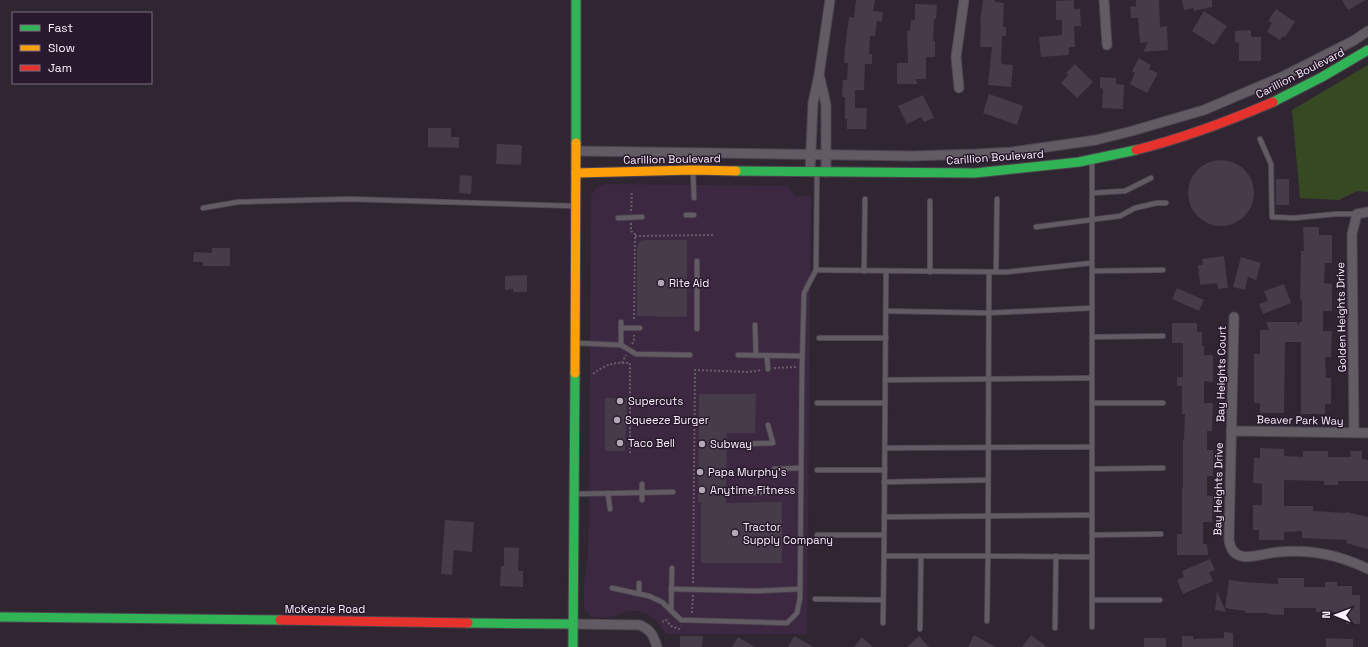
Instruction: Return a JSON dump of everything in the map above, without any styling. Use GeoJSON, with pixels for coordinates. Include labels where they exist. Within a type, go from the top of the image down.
{"type":"FeatureCollection","features":[{"type":"Feature","properties":{"kind":"street"},"geometry":{"type":"LineString","coordinates":[[573,647],[576,0]]}},
{"type":"Feature","properties":{"kind":"street"},"geometry":{"type":"LineString","coordinates":[[818,171],[811,155],[813,104],[819,75],[830,0]]}},
{"type":"Feature","properties":{"kind":"street"},"geometry":{"type":"LineString","coordinates":[[960,88],[956,57],[964,0]]}},
{"type":"Feature","properties":{"kind":"street"},"geometry":{"type":"LineString","coordinates":[[1104,0],[1107,45]]}},
{"type":"Feature","properties":{"kind":"street","name":"Carillion Boulevard"},"geometry":{"type":"LineString","coordinates":[[576,151],[826,156],[912,156],[1012,152],[1096,140],[1204,110],[1284,76],[1348,44],[1368,32]]}},
{"type":"Feature","properties":{"kind":"street","name":"Carillion Boulevard"},"geometry":{"type":"LineString","coordinates":[[576,173],[693,170],[975,173],[1092,160],[1175,139],[1244,115],[1318,80],[1368,50]]}},
{"type":"Feature","properties":{"kind":"street"},"geometry":{"type":"LineString","coordinates":[[818,171],[826,156],[826,105],[819,75]]}},
{"type":"Feature","properties":{"kind":"street"},"geometry":{"type":"LineString","coordinates":[[1357,214],[1368,212]]}},
{"type":"Feature","properties":{"kind":"street","name":"Golden Heights Drive"},"geometry":{"type":"LineString","coordinates":[[1354,432],[1352,234],[1357,214]]}},
{"type":"Feature","properties":{"kind":"street","name":"Bay Heights Court"},"geometry":{"type":"LineString","coordinates":[[1231,431],[1234,317]]}},
{"type":"Feature","properties":{"kind":"street","name":"Beaver Park Way"},"geometry":{"type":"LineString","coordinates":[[1231,431],[1368,433]]}},
{"type":"Feature","properties":{"kind":"street","name":"Bay Heights Drive"},"geometry":{"type":"LineString","coordinates":[[1231,431],[1229,540],[1230,547],[1235,553],[1240,556],[1247,557],[1277,552],[1304,552],[1343,559],[1368,569]]}},
{"type":"Feature","properties":{"kind":"street","name":"McKenzie Road"},"geometry":{"type":"LineString","coordinates":[[0,617],[626,624],[640,625],[649,630],[657,647]]}},
{"type":"Feature","properties":{"kind":"lane"},"geometry":{"type":"LineString","coordinates":[[1260,139],[1271,164],[1272,217],[1294,218],[1336,214],[1357,214]]}},
{"type":"Feature","properties":{"kind":"lane"},"geometry":{"type":"LineString","coordinates":[[1092,160],[1092,627]]}},
{"type":"Feature","properties":{"kind":"lane"},"geometry":{"type":"LineString","coordinates":[[693,170],[694,198]]}},
{"type":"Feature","properties":{"kind":"lane"},"geometry":{"type":"LineString","coordinates":[[612,588],[649,596],[662,602],[681,620],[787,623],[797,613],[800,598],[804,293],[816,270],[818,171]]}},
{"type":"Feature","properties":{"kind":"lane"},"geometry":{"type":"LineString","coordinates":[[1092,193],[1125,191],[1151,178]]}},
{"type":"Feature","properties":{"kind":"lane"},"geometry":{"type":"LineString","coordinates":[[203,208],[238,202],[349,199],[576,206]]}},
{"type":"Feature","properties":{"kind":"lane"},"geometry":{"type":"LineString","coordinates":[[864,271],[865,199]]}},
{"type":"Feature","properties":{"kind":"lane"},"geometry":{"type":"LineString","coordinates":[[996,272],[997,199]]}},
{"type":"Feature","properties":{"kind":"lane"},"geometry":{"type":"LineString","coordinates":[[930,200],[930,272]]}},
{"type":"Feature","properties":{"kind":"lane"},"geometry":{"type":"LineString","coordinates":[[1036,227],[1120,216],[1135,208],[1157,203],[1166,203]]}},
{"type":"Feature","properties":{"kind":"lane"},"geometry":{"type":"LineString","coordinates":[[686,215],[694,214]]}},
{"type":"Feature","properties":{"kind":"lane"},"geometry":{"type":"LineString","coordinates":[[618,218],[642,217]]}},
{"type":"Feature","properties":{"kind":"lane"},"geometry":{"type":"LineString","coordinates":[[697,261],[697,329]]}},
{"type":"Feature","properties":{"kind":"lane"},"geometry":{"type":"LineString","coordinates":[[816,270],[1007,272],[1092,264]]}},
{"type":"Feature","properties":{"kind":"lane"},"geometry":{"type":"LineString","coordinates":[[1092,271],[1163,270]]}},
{"type":"Feature","properties":{"kind":"lane"},"geometry":{"type":"LineString","coordinates":[[883,623],[886,271]]}},
{"type":"Feature","properties":{"kind":"lane"},"geometry":{"type":"LineString","coordinates":[[987,621],[989,272]]}},
{"type":"Feature","properties":{"kind":"lane"},"geometry":{"type":"LineString","coordinates":[[886,310],[988,313],[1092,308]]}},
{"type":"Feature","properties":{"kind":"lane"},"geometry":{"type":"LineString","coordinates":[[621,322],[621,345]]}},
{"type":"Feature","properties":{"kind":"lane"},"geometry":{"type":"LineString","coordinates":[[755,325],[756,355]]}},
{"type":"Feature","properties":{"kind":"lane"},"geometry":{"type":"LineString","coordinates":[[621,328],[640,328]]}},
{"type":"Feature","properties":{"kind":"lane"},"geometry":{"type":"LineString","coordinates":[[1092,337],[1163,336]]}},
{"type":"Feature","properties":{"kind":"lane"},"geometry":{"type":"LineString","coordinates":[[819,338],[886,338]]}},
{"type":"Feature","properties":{"kind":"lane"},"geometry":{"type":"LineString","coordinates":[[575,343],[621,345],[636,354],[690,355]]}},
{"type":"Feature","properties":{"kind":"lane"},"geometry":{"type":"LineString","coordinates":[[646,354],[646,361]]}},
{"type":"Feature","properties":{"kind":"lane"},"geometry":{"type":"LineString","coordinates":[[676,355],[676,361]]}},
{"type":"Feature","properties":{"kind":"lane"},"geometry":{"type":"LineString","coordinates":[[738,355],[802,356]]}},
{"type":"Feature","properties":{"kind":"lane"},"geometry":{"type":"LineString","coordinates":[[767,356],[768,369]]}},
{"type":"Feature","properties":{"kind":"lane"},"geometry":{"type":"LineString","coordinates":[[885,380],[1092,378]]}},
{"type":"Feature","properties":{"kind":"lane"},"geometry":{"type":"LineString","coordinates":[[817,403],[885,403]]}},
{"type":"Feature","properties":{"kind":"lane"},"geometry":{"type":"LineString","coordinates":[[1092,403],[1163,403]]}},
{"type":"Feature","properties":{"kind":"lane"},"geometry":{"type":"LineString","coordinates":[[744,444],[773,443],[768,425]]}},
{"type":"Feature","properties":{"kind":"lane"},"geometry":{"type":"LineString","coordinates":[[885,448],[1092,447]]}},
{"type":"Feature","properties":{"kind":"lane"},"geometry":{"type":"LineString","coordinates":[[774,469],[801,468]]}},
{"type":"Feature","properties":{"kind":"lane"},"geometry":{"type":"LineString","coordinates":[[1092,469],[1163,468]]}},
{"type":"Feature","properties":{"kind":"lane"},"geometry":{"type":"LineString","coordinates":[[817,470],[885,470]]}},
{"type":"Feature","properties":{"kind":"lane"},"geometry":{"type":"LineString","coordinates":[[884,482],[988,480]]}},
{"type":"Feature","properties":{"kind":"lane"},"geometry":{"type":"LineString","coordinates":[[642,484],[642,500]]}},
{"type":"Feature","properties":{"kind":"lane"},"geometry":{"type":"LineString","coordinates":[[574,494],[673,492]]}},
{"type":"Feature","properties":{"kind":"lane"},"geometry":{"type":"LineString","coordinates":[[745,493],[774,492]]}},
{"type":"Feature","properties":{"kind":"lane"},"geometry":{"type":"LineString","coordinates":[[608,493],[610,509]]}},
{"type":"Feature","properties":{"kind":"lane"},"geometry":{"type":"LineString","coordinates":[[884,517],[988,515],[1092,516]]}},
{"type":"Feature","properties":{"kind":"lane"},"geometry":{"type":"LineString","coordinates":[[1092,534],[1161,534]]}},
{"type":"Feature","properties":{"kind":"lane"},"geometry":{"type":"LineString","coordinates":[[817,535],[884,535]]}},
{"type":"Feature","properties":{"kind":"lane"},"geometry":{"type":"LineString","coordinates":[[884,556],[1092,557]]}},
{"type":"Feature","properties":{"kind":"lane"},"geometry":{"type":"LineString","coordinates":[[920,628],[921,556]]}},
{"type":"Feature","properties":{"kind":"lane"},"geometry":{"type":"LineString","coordinates":[[1055,628],[1056,556]]}},
{"type":"Feature","properties":{"kind":"lane"},"geometry":{"type":"LineString","coordinates":[[671,611],[672,568]]}},
{"type":"Feature","properties":{"kind":"lane"},"geometry":{"type":"LineString","coordinates":[[639,583],[639,594]]}},
{"type":"Feature","properties":{"kind":"lane"},"geometry":{"type":"LineString","coordinates":[[671,589],[800,589]]}},
{"type":"Feature","properties":{"kind":"lane"},"geometry":{"type":"LineString","coordinates":[[815,599],[883,600]]}},
{"type":"Feature","properties":{"kind":"lane"},"geometry":{"type":"LineString","coordinates":[[1092,600],[1160,600]]}},
{"type":"Feature","properties":{"kind":"path"},"geometry":{"type":"LineString","coordinates":[[622,363],[634,341],[635,234],[631,231],[632,191]]}},
{"type":"Feature","properties":{"kind":"path"},"geometry":{"type":"LineString","coordinates":[[635,236],[715,235]]}},
{"type":"Feature","properties":{"kind":"path"},"geometry":{"type":"LineString","coordinates":[[593,374],[604,365],[612,363],[630,363],[630,453]]}},
{"type":"Feature","properties":{"kind":"path"},"geometry":{"type":"LineString","coordinates":[[662,622],[666,620],[671,626],[679,629],[686,614],[692,614],[695,370],[749,372],[779,367],[802,367]]}},
{"type":"Feature","properties":{"kind":"shaded area"},"geometry":{"type":"Polygon","coordinates":[[[605,184],[788,186],[796,197],[811,196],[807,634],[666,634],[656,620],[639,611],[627,611],[618,615],[604,618],[592,617],[584,608],[584,584],[588,556],[589,512],[591,197],[595,189],[605,184]]]}},
{"type":"Feature","properties":{"kind":"green space"},"geometry":{"type":"Polygon","coordinates":[[[1368,65],[1368,192],[1357,191],[1339,200],[1300,198],[1292,110],[1368,65]]]}},
{"type":"Feature","properties":{"kind":"building"},"geometry":{"type":"Polygon","coordinates":[[[856,0],[875,0],[873,11],[883,12],[882,22],[877,21],[875,36],[870,36],[869,54],[872,54],[872,64],[865,64],[864,90],[855,90],[855,108],[867,108],[866,129],[847,129],[847,119],[845,119],[845,97],[842,97],[843,80],[847,80],[848,63],[844,63],[849,17],[854,18],[856,0]]]}},
{"type":"Feature","properties":{"kind":"building"},"geometry":{"type":"Polygon","coordinates":[[[983,0],[995,0],[995,2],[1004,3],[1003,27],[1006,27],[1006,36],[1002,36],[1001,61],[1002,64],[1013,65],[1011,87],[988,85],[992,47],[980,47],[980,23],[983,0]]]}},
{"type":"Feature","properties":{"kind":"building"},"geometry":{"type":"Polygon","coordinates":[[[1074,0],[1074,9],[1080,9],[1081,26],[1074,26],[1075,47],[1069,47],[1069,55],[1041,57],[1039,37],[1062,35],[1062,20],[1056,20],[1056,1],[1074,0]]]}},
{"type":"Feature","properties":{"kind":"building"},"geometry":{"type":"Polygon","coordinates":[[[1136,0],[1159,0],[1160,27],[1167,26],[1168,50],[1143,52],[1148,42],[1140,43],[1138,18],[1131,18],[1130,7],[1136,6],[1136,0]]]}},
{"type":"Feature","properties":{"kind":"building"},"geometry":{"type":"Polygon","coordinates":[[[1182,0],[1212,0],[1212,7],[1194,11],[1193,8],[1184,10],[1182,0]]]}},
{"type":"Feature","properties":{"kind":"building"},"geometry":{"type":"Polygon","coordinates":[[[1342,0],[1366,0],[1348,10],[1342,0]]]}},
{"type":"Feature","properties":{"kind":"building"},"geometry":{"type":"Polygon","coordinates":[[[915,4],[937,5],[936,19],[934,19],[933,41],[935,41],[935,57],[926,57],[926,79],[915,79],[918,84],[897,84],[897,63],[908,63],[907,31],[910,31],[911,20],[915,20],[915,4]]]}},
{"type":"Feature","properties":{"kind":"building"},"geometry":{"type":"Polygon","coordinates":[[[1276,9],[1295,22],[1285,37],[1283,36],[1280,40],[1267,32],[1272,23],[1268,21],[1276,9]]]}},
{"type":"Feature","properties":{"kind":"building"},"geometry":{"type":"Polygon","coordinates":[[[1204,11],[1227,26],[1214,45],[1192,31],[1204,11]]]}},
{"type":"Feature","properties":{"kind":"building"},"geometry":{"type":"Polygon","coordinates":[[[1251,30],[1251,37],[1261,37],[1261,61],[1239,61],[1239,43],[1235,42],[1235,31],[1251,30]]]}},
{"type":"Feature","properties":{"kind":"building"},"geometry":{"type":"Polygon","coordinates":[[[1139,58],[1151,65],[1149,69],[1158,73],[1147,93],[1130,84],[1135,73],[1132,71],[1139,58]]]}},
{"type":"Feature","properties":{"kind":"building"},"geometry":{"type":"Polygon","coordinates":[[[1075,64],[1093,82],[1077,98],[1061,83],[1068,75],[1066,73],[1075,64]]]}},
{"type":"Feature","properties":{"kind":"building"},"geometry":{"type":"Polygon","coordinates":[[[1100,77],[1116,78],[1116,84],[1124,85],[1123,109],[1102,108],[1103,89],[1100,88],[1100,77]]]}},
{"type":"Feature","properties":{"kind":"building"},"geometry":{"type":"Polygon","coordinates":[[[989,94],[1023,106],[1017,125],[983,113],[989,94]]]}},
{"type":"Feature","properties":{"kind":"building"},"geometry":{"type":"Polygon","coordinates":[[[923,95],[934,118],[924,122],[921,117],[907,124],[898,106],[923,95]]]}},
{"type":"Feature","properties":{"kind":"building"},"geometry":{"type":"Polygon","coordinates":[[[428,128],[451,128],[451,137],[459,137],[459,148],[428,147],[428,128]]]}},
{"type":"Feature","properties":{"kind":"building"},"geometry":{"type":"Polygon","coordinates":[[[497,144],[522,145],[521,165],[496,164],[497,144]]]}},
{"type":"Feature","properties":{"kind":"building"},"geometry":{"type":"Polygon","coordinates":[[[1221,160],[1234,163],[1244,170],[1251,180],[1254,193],[1251,206],[1244,216],[1234,223],[1221,226],[1208,223],[1198,216],[1191,206],[1188,193],[1191,180],[1198,170],[1208,163],[1221,160]]]}},
{"type":"Feature","properties":{"kind":"building"},"geometry":{"type":"Polygon","coordinates":[[[460,175],[472,176],[471,194],[459,193],[460,175]]]}},
{"type":"Feature","properties":{"kind":"building"},"geometry":{"type":"Polygon","coordinates":[[[1276,179],[1289,179],[1289,205],[1276,205],[1276,179]]]}},
{"type":"Feature","properties":{"kind":"building"},"geometry":{"type":"Polygon","coordinates":[[[1303,227],[1319,227],[1319,235],[1332,235],[1332,263],[1325,263],[1324,283],[1332,284],[1332,311],[1323,311],[1323,331],[1332,331],[1331,357],[1325,357],[1326,378],[1331,378],[1331,404],[1325,404],[1325,414],[1301,414],[1301,342],[1285,342],[1284,413],[1260,413],[1260,403],[1254,403],[1254,354],[1260,354],[1260,330],[1269,330],[1266,322],[1297,322],[1299,327],[1299,322],[1302,322],[1302,299],[1300,300],[1301,251],[1304,251],[1303,227]]]}},
{"type":"Feature","properties":{"kind":"building"},"geometry":{"type":"Polygon","coordinates":[[[687,240],[687,317],[637,316],[637,247],[640,241],[687,240]]]}},
{"type":"Feature","properties":{"kind":"building"},"geometry":{"type":"Polygon","coordinates":[[[212,248],[230,248],[230,266],[203,266],[203,262],[193,262],[194,252],[212,253],[212,248]]]}},
{"type":"Feature","properties":{"kind":"building"},"geometry":{"type":"Polygon","coordinates":[[[1224,256],[1228,288],[1218,289],[1217,283],[1200,285],[1198,265],[1203,265],[1202,259],[1224,256]]]}},
{"type":"Feature","properties":{"kind":"building"},"geometry":{"type":"Polygon","coordinates":[[[1241,257],[1261,263],[1256,280],[1248,277],[1245,290],[1233,287],[1241,257]]]}},
{"type":"Feature","properties":{"kind":"building"},"geometry":{"type":"Polygon","coordinates":[[[527,275],[527,292],[513,292],[513,289],[505,290],[505,276],[527,275]]]}},
{"type":"Feature","properties":{"kind":"building"},"geometry":{"type":"Polygon","coordinates":[[[1284,284],[1291,303],[1263,314],[1259,304],[1268,301],[1264,291],[1284,284]]]}},
{"type":"Feature","properties":{"kind":"building"},"geometry":{"type":"Polygon","coordinates":[[[1177,288],[1204,300],[1199,311],[1172,299],[1177,288]]]}},
{"type":"Feature","properties":{"kind":"building"},"geometry":{"type":"Polygon","coordinates":[[[1172,323],[1197,323],[1197,332],[1202,332],[1202,346],[1204,346],[1204,355],[1213,355],[1213,382],[1204,381],[1204,403],[1213,403],[1212,431],[1207,431],[1207,450],[1213,450],[1213,476],[1207,476],[1207,496],[1213,496],[1212,522],[1203,522],[1203,544],[1207,544],[1208,555],[1177,555],[1177,534],[1182,534],[1183,440],[1185,414],[1182,414],[1182,386],[1177,386],[1177,377],[1183,377],[1183,343],[1172,343],[1172,323]]]}},
{"type":"Feature","properties":{"kind":"building"},"geometry":{"type":"Polygon","coordinates":[[[699,394],[756,394],[755,433],[727,433],[726,503],[782,502],[782,563],[701,563],[701,502],[698,502],[699,394]]]}},
{"type":"Feature","properties":{"kind":"building"},"geometry":{"type":"Polygon","coordinates":[[[605,398],[627,398],[625,451],[605,451],[605,398]]]}},
{"type":"Feature","properties":{"kind":"building"},"geometry":{"type":"Polygon","coordinates":[[[1260,448],[1284,449],[1284,456],[1303,457],[1303,451],[1328,451],[1328,457],[1351,457],[1350,451],[1362,451],[1362,459],[1368,460],[1368,481],[1338,481],[1338,485],[1324,485],[1324,481],[1284,480],[1284,506],[1313,506],[1313,511],[1346,512],[1368,517],[1368,549],[1346,543],[1347,540],[1302,538],[1302,531],[1284,532],[1284,540],[1259,540],[1259,530],[1253,530],[1253,505],[1262,505],[1262,484],[1253,483],[1254,458],[1260,458],[1260,448]]]}},
{"type":"Feature","properties":{"kind":"building"},"geometry":{"type":"Polygon","coordinates":[[[445,520],[474,522],[472,552],[454,550],[452,575],[441,574],[445,520]]]}},
{"type":"Feature","properties":{"kind":"building"},"geometry":{"type":"Polygon","coordinates":[[[504,547],[519,548],[518,571],[523,571],[523,587],[500,586],[501,566],[504,566],[504,547]]]}},
{"type":"Feature","properties":{"kind":"building"},"geometry":{"type":"Polygon","coordinates":[[[1210,559],[1215,570],[1209,572],[1213,581],[1183,594],[1177,580],[1184,577],[1182,571],[1210,559]]]}},
{"type":"Feature","properties":{"kind":"building"},"geometry":{"type":"Polygon","coordinates":[[[1278,578],[1304,578],[1304,587],[1325,587],[1325,582],[1337,582],[1337,586],[1352,586],[1352,595],[1360,595],[1360,624],[1346,624],[1346,615],[1340,615],[1340,612],[1316,612],[1316,608],[1284,608],[1284,615],[1245,613],[1245,611],[1225,608],[1229,580],[1278,584],[1278,578]]]}},
{"type":"Feature","properties":{"kind":"building"},"geometry":{"type":"Polygon","coordinates":[[[1217,591],[1226,612],[1215,610],[1217,591]]]}},
{"type":"Feature","properties":{"kind":"building"},"geometry":{"type":"Polygon","coordinates":[[[1224,632],[1233,633],[1233,647],[1182,647],[1182,636],[1193,636],[1193,639],[1224,638],[1224,632]]]}},
{"type":"Feature","properties":{"kind":"building"},"geometry":{"type":"Polygon","coordinates":[[[974,635],[996,647],[968,647],[974,635]]]}},
{"type":"Feature","properties":{"kind":"building"},"geometry":{"type":"Polygon","coordinates":[[[1031,635],[1047,647],[1022,647],[1031,635]]]}},
{"type":"Feature","properties":{"kind":"building"},"geometry":{"type":"Polygon","coordinates":[[[680,636],[703,636],[702,647],[680,647],[680,636]]]}},
{"type":"Feature","properties":{"kind":"building"},"geometry":{"type":"Polygon","coordinates":[[[794,636],[814,647],[788,647],[794,636]]]}},
{"type":"Feature","properties":{"kind":"building"},"geometry":{"type":"Polygon","coordinates":[[[919,636],[929,647],[907,647],[919,636]]]}},
{"type":"Feature","properties":{"kind":"building"},"geometry":{"type":"Polygon","coordinates":[[[738,637],[755,647],[732,647],[738,637]]]}},
{"type":"Feature","properties":{"kind":"building"},"geometry":{"type":"Polygon","coordinates":[[[862,637],[873,647],[854,647],[862,637]]]}},
{"type":"Feature","properties":{"kind":"building"},"geometry":{"type":"Polygon","coordinates":[[[1144,638],[1166,638],[1166,647],[1144,647],[1144,638]]]}},
{"type":"Feature","properties":{"kind":"building"},"geometry":{"type":"Polygon","coordinates":[[[1326,638],[1353,639],[1353,647],[1326,647],[1326,638]]]}},
{"type":"Feature","properties":{"kind":"traffic: fast"},"geometry":{"type":"LineString","coordinates":[[576,0],[576,143]]}},
{"type":"Feature","properties":{"kind":"traffic: fast"},"geometry":{"type":"LineString","coordinates":[[1273,102],[1322,77],[1368,50]]}},
{"type":"Feature","properties":{"kind":"traffic: fast"},"geometry":{"type":"LineString","coordinates":[[736,171],[975,173],[1079,162],[1136,150]]}},
{"type":"Feature","properties":{"kind":"traffic: fast"},"geometry":{"type":"LineString","coordinates":[[573,647],[575,373]]}},
{"type":"Feature","properties":{"kind":"traffic: fast"},"geometry":{"type":"LineString","coordinates":[[0,617],[280,620]]}},
{"type":"Feature","properties":{"kind":"traffic: fast"},"geometry":{"type":"LineString","coordinates":[[468,623],[573,624]]}},
{"type":"Feature","properties":{"kind":"traffic: slow"},"geometry":{"type":"LineString","coordinates":[[575,373],[576,143]]}},
{"type":"Feature","properties":{"kind":"traffic: slow"},"geometry":{"type":"LineString","coordinates":[[576,173],[693,170],[736,171]]}},
{"type":"Feature","properties":{"kind":"traffic: jam"},"geometry":{"type":"LineString","coordinates":[[1136,150],[1206,129],[1273,102]]}},
{"type":"Feature","properties":{"kind":"traffic: jam"},"geometry":{"type":"LineString","coordinates":[[280,620],[468,623]]}},
{"type":"Feature","properties":{"kind":"place","name":"Rite Aid"},"geometry":{"type":"Point","coordinates":[661,283]}},
{"type":"Feature","properties":{"kind":"place","name":"Supercuts"},"geometry":{"type":"Point","coordinates":[620,401]}},
{"type":"Feature","properties":{"kind":"place","name":"Squeeze Burger"},"geometry":{"type":"Point","coordinates":[617,420]}},
{"type":"Feature","properties":{"kind":"place","name":"Taco Bell"},"geometry":{"type":"Point","coordinates":[620,443]}},
{"type":"Feature","properties":{"kind":"place","name":"Subway"},"geometry":{"type":"Point","coordinates":[702,444]}},
{"type":"Feature","properties":{"kind":"place","name":"Papa Murphy's"},"geometry":{"type":"Point","coordinates":[700,472]}},
{"type":"Feature","properties":{"kind":"place","name":"Anytime Fitness"},"geometry":{"type":"Point","coordinates":[702,490]}},
{"type":"Feature","properties":{"kind":"place","name":"Tractor Supply Company"},"geometry":{"type":"Point","coordinates":[735,533]}}]}
